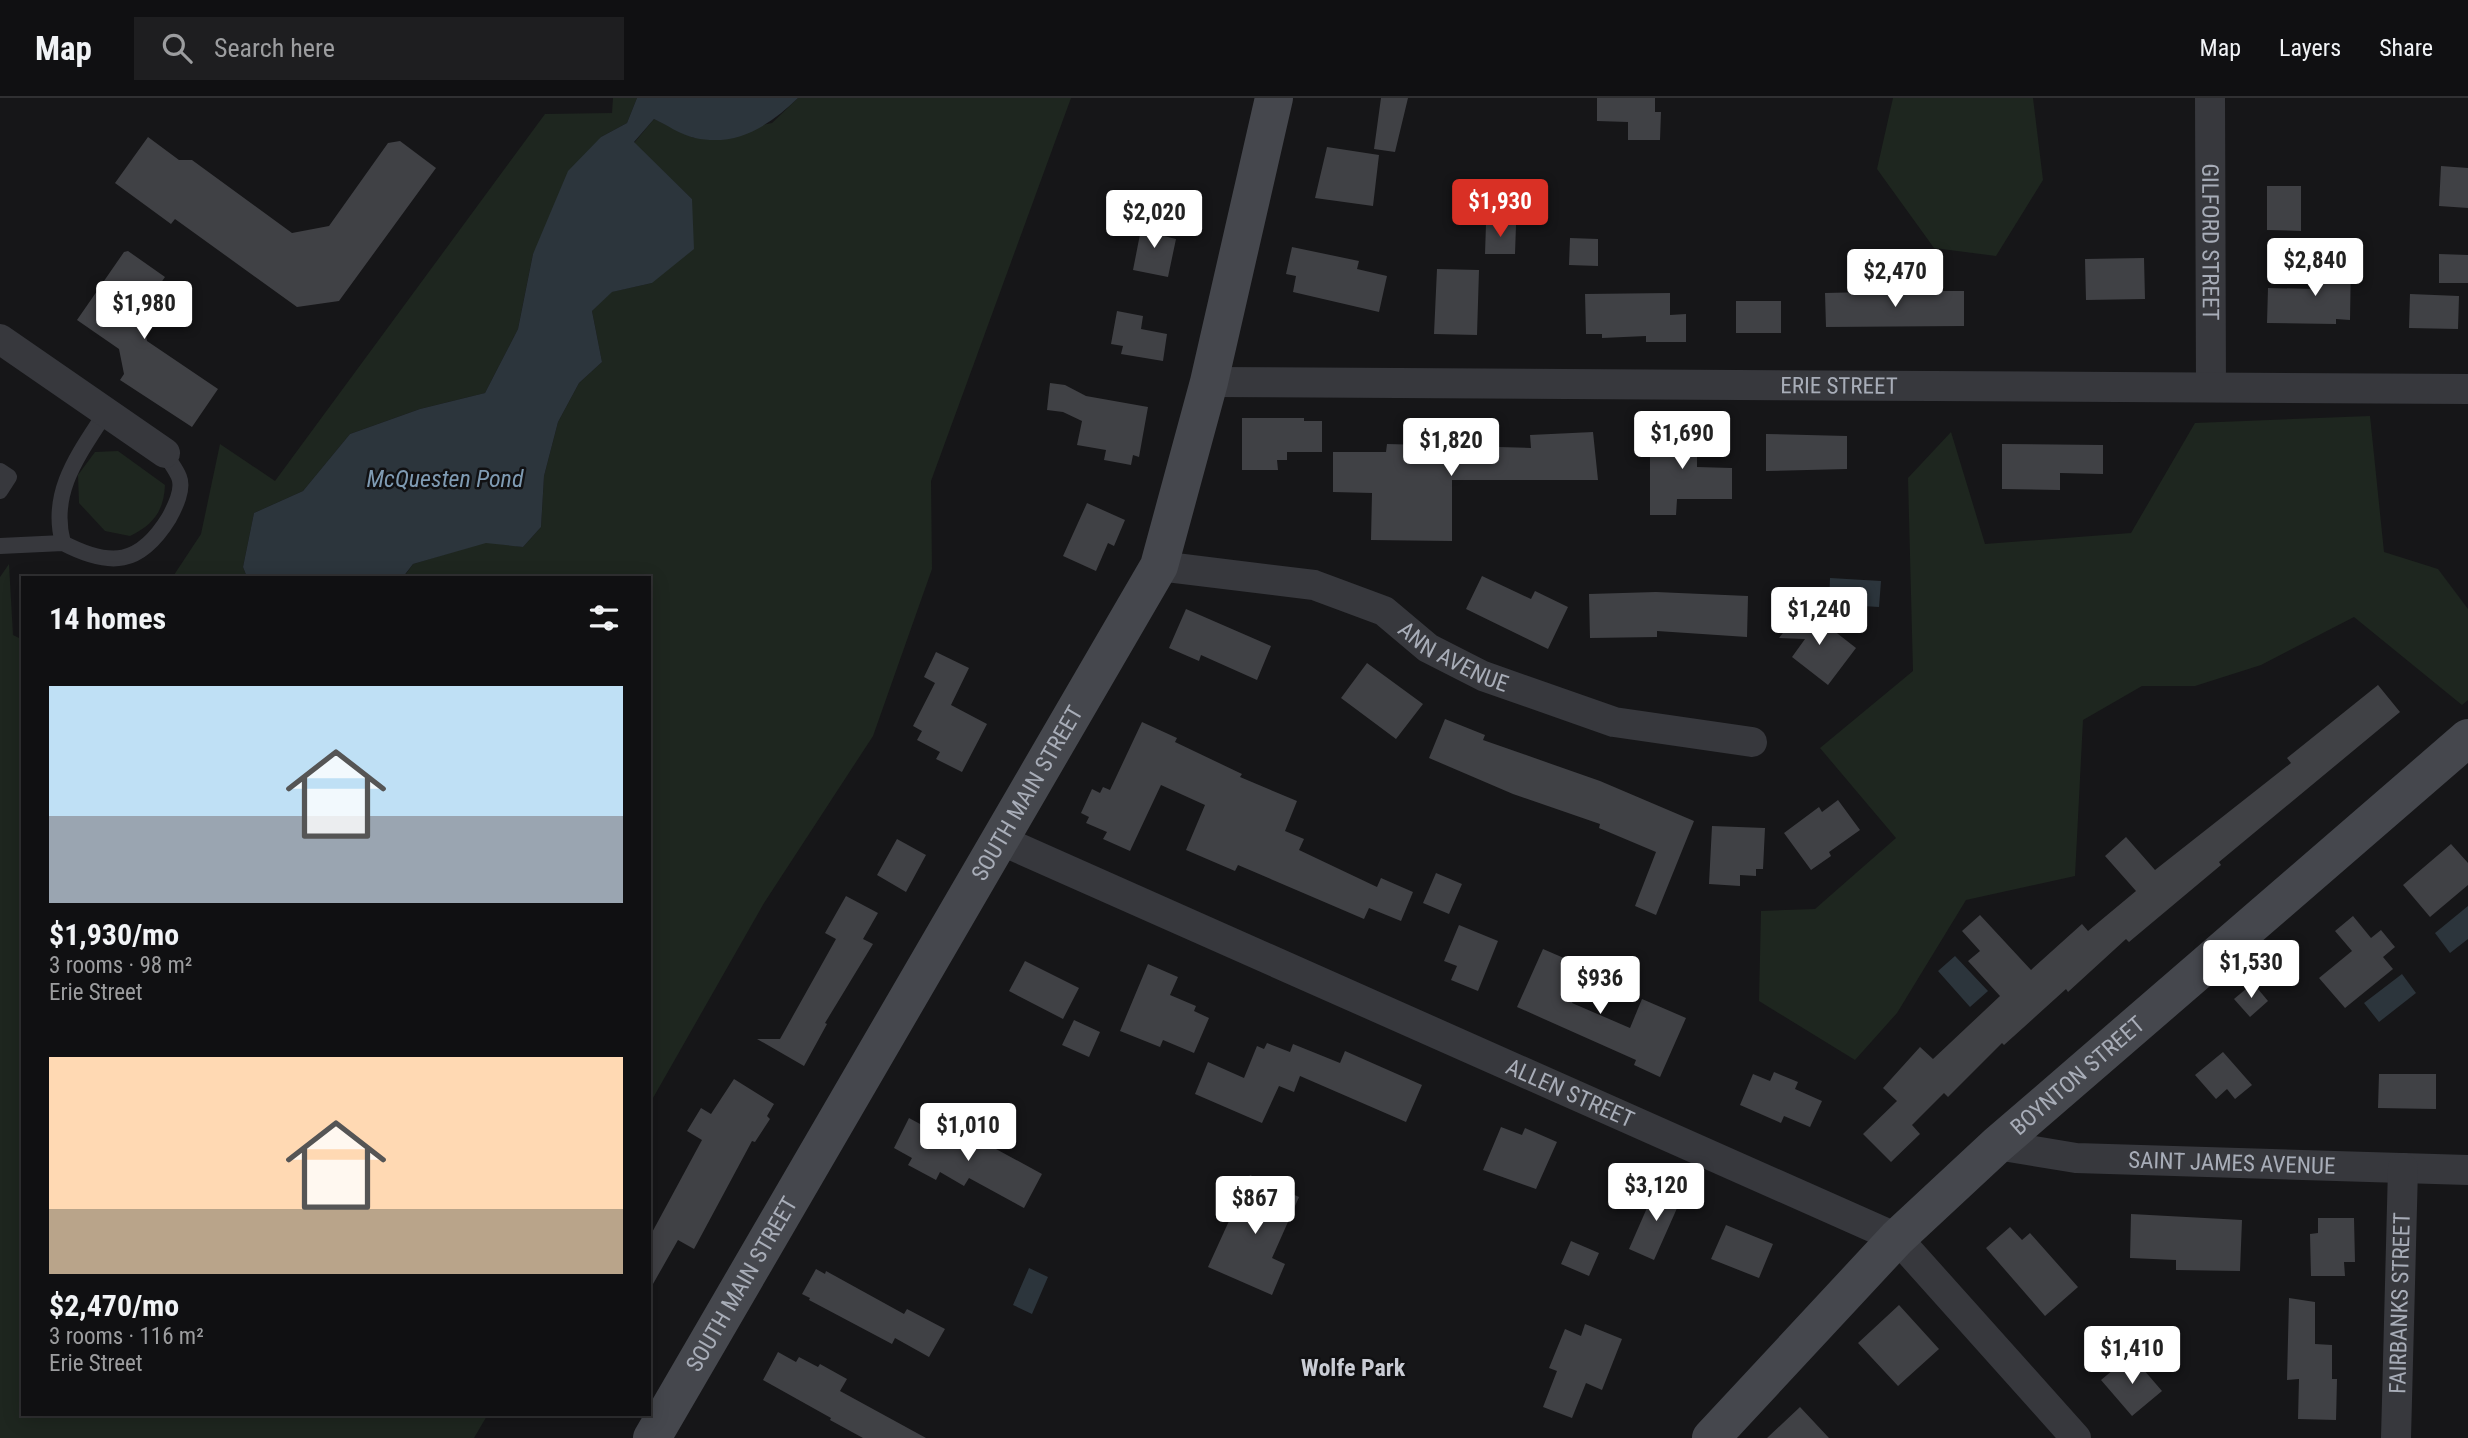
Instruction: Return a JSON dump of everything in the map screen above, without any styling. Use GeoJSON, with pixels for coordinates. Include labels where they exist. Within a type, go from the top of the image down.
{"type":"FeatureCollection","features":[{"type":"Feature","properties":{"kind":"main road","name":"SOUTH MAIN STREET"},"geometry":{"type":"LineString","coordinates":[[652,1438],[1159,566],[1209,382],[1275,98]]}},
{"type":"Feature","properties":{"kind":"main road","name":"BOYNTON STREET"},"geometry":{"type":"LineString","coordinates":[[1711,1438],[1897,1238],[1997,1145],[2463,749]]}},
{"type":"Feature","properties":{"kind":"street","name":"GILFORD STREET"},"geometry":{"type":"LineString","coordinates":[[2210,98],[2211,387]]}},
{"type":"Feature","properties":{"kind":"street"},"geometry":{"type":"LineString","coordinates":[[0,340],[165,453]]}},
{"type":"Feature","properties":{"kind":"street","name":"ERIE STREET"},"geometry":{"type":"LineString","coordinates":[[1209,382],[2468,389]]}},
{"type":"Feature","properties":{"kind":"street","name":"ANN AVENUE"},"geometry":{"type":"LineString","coordinates":[[1159,566],[1314,585],[1384,611],[1427,648],[1483,676],[1614,722],[1752,742]]}},
{"type":"Feature","properties":{"kind":"street","name":"ALLEN STREET"},"geometry":{"type":"LineString","coordinates":[[998,839],[1897,1238],[2076,1438]]}},
{"type":"Feature","properties":{"kind":"street","name":"SAINT JAMES AVENUE"},"geometry":{"type":"LineString","coordinates":[[1997,1145],[2076,1158],[2468,1170]]}},
{"type":"Feature","properties":{"kind":"street","name":"FAIRBANKS STREET"},"geometry":{"type":"LineString","coordinates":[[2396,1438],[2403,1168]]}},
{"type":"Feature","properties":{"kind":"lane"},"geometry":{"type":"LineString","coordinates":[[64,543],[57,519],[62,491],[80,451],[106,412]]}},
{"type":"Feature","properties":{"kind":"lane"},"geometry":{"type":"LineString","coordinates":[[0,546],[64,543],[86,555],[124,558],[144,552],[177,505],[180,479],[165,453]]}},
{"type":"Feature","properties":{"kind":"lane"},"geometry":{"type":"LineString","coordinates":[[0,471],[9,477],[0,491]]}},
{"type":"Feature","properties":{"kind":"shaded area"},"geometry":{"type":"Polygon","coordinates":[[[613,98],[637,98],[627,123],[601,137],[533,254],[518,329],[485,393],[420,409],[350,434],[303,491],[254,513],[243,567],[247,576],[173,576],[201,534],[220,444],[275,481],[545,114],[612,113],[613,98]]]}},
{"type":"Feature","properties":{"kind":"shaded area"},"geometry":{"type":"Polygon","coordinates":[[[798,98],[1071,98],[931,481],[932,569],[873,736],[764,903],[651,1101],[651,576],[404,576],[413,564],[486,542],[523,547],[541,527],[544,476],[558,422],[579,383],[602,362],[592,311],[611,292],[652,283],[692,199],[634,143],[654,119],[694,138],[772,123],[798,98]]]}},
{"type":"Feature","properties":{"kind":"shaded area"},"geometry":{"type":"Polygon","coordinates":[[[1893,98],[2033,98],[2043,180],[1996,256],[1934,248],[1877,169],[1893,98]]]}},
{"type":"Feature","properties":{"kind":"shaded area"},"geometry":{"type":"Polygon","coordinates":[[[2370,416],[2384,552],[2438,569],[2468,609],[2468,700],[2462,705],[2354,617],[2261,665],[2195,686],[2142,686],[2083,720],[2075,876],[1966,900],[1897,1013],[1855,1060],[1759,1001],[1761,911],[1815,909],[1896,838],[1820,748],[1913,671],[1908,478],[1951,432],[1985,544],[2131,533],[2195,423],[2370,416]]]}},
{"type":"Feature","properties":{"kind":"shaded area"},"geometry":{"type":"Polygon","coordinates":[[[118,451],[165,485],[160,510],[156,516],[130,536],[105,531],[79,503],[78,475],[95,452],[118,451]]]}},
{"type":"Feature","properties":{"kind":"shaded area"},"geometry":{"type":"Polygon","coordinates":[[[9,564],[13,635],[21,639],[21,1416],[487,1416],[474,1438],[0,1438],[0,577],[9,564]]]}},
{"type":"Feature","properties":{"kind":"water","name":"McQuesten Pond"},"geometry":{"type":"Polygon","coordinates":[[[637,98],[798,98],[764,125],[738,137],[710,140],[695,138],[654,119],[634,142],[692,199],[694,249],[652,283],[612,292],[592,311],[602,362],[579,383],[558,422],[544,476],[541,527],[523,547],[486,543],[413,564],[404,576],[247,576],[243,567],[254,513],[303,491],[350,434],[420,409],[485,393],[518,329],[533,254],[568,171],[601,137],[627,123],[637,98]]]}},
{"type":"Feature","properties":{"kind":"water"},"geometry":{"type":"Polygon","coordinates":[[[1830,578],[1881,581],[1879,607],[1829,604],[1830,578]]]}},
{"type":"Feature","properties":{"kind":"water"},"geometry":{"type":"Polygon","coordinates":[[[2468,906],[2468,939],[2450,953],[2435,933],[2468,906]]]}},
{"type":"Feature","properties":{"kind":"water"},"geometry":{"type":"Polygon","coordinates":[[[1955,956],[1988,991],[1970,1007],[1938,971],[1955,956]]]}},
{"type":"Feature","properties":{"kind":"water"},"geometry":{"type":"Polygon","coordinates":[[[2402,974],[2416,993],[2379,1022],[2364,1003],[2402,974]]]}},
{"type":"Feature","properties":{"kind":"water"},"geometry":{"type":"Polygon","coordinates":[[[1029,1268],[1048,1277],[1032,1314],[1013,1305],[1029,1268]]]}},
{"type":"Feature","properties":{"kind":"building"},"geometry":{"type":"Polygon","coordinates":[[[1381,98],[1408,98],[1395,152],[1374,149],[1381,98]]]}},
{"type":"Feature","properties":{"kind":"building"},"geometry":{"type":"Polygon","coordinates":[[[1597,98],[1655,98],[1655,112],[1661,112],[1660,140],[1628,140],[1628,122],[1597,121],[1597,98]]]}},
{"type":"Feature","properties":{"kind":"building"},"geometry":{"type":"Polygon","coordinates":[[[148,137],[179,160],[192,160],[292,233],[329,226],[388,143],[400,141],[436,168],[339,301],[297,307],[175,219],[171,224],[115,183],[148,137]]]}},
{"type":"Feature","properties":{"kind":"building"},"geometry":{"type":"Polygon","coordinates":[[[1327,147],[1379,155],[1373,206],[1315,198],[1327,147]]]}},
{"type":"Feature","properties":{"kind":"building"},"geometry":{"type":"Polygon","coordinates":[[[2441,166],[2468,168],[2468,208],[2439,206],[2441,166]]]}},
{"type":"Feature","properties":{"kind":"building"},"geometry":{"type":"Polygon","coordinates":[[[2267,186],[2301,186],[2301,231],[2267,230],[2267,186]]]}},
{"type":"Feature","properties":{"kind":"building"},"geometry":{"type":"Polygon","coordinates":[[[1143,219],[1166,224],[1164,236],[1176,239],[1168,277],[1133,270],[1143,219]]]}},
{"type":"Feature","properties":{"kind":"building"},"geometry":{"type":"Polygon","coordinates":[[[1486,224],[1516,225],[1515,254],[1485,254],[1486,224]]]}},
{"type":"Feature","properties":{"kind":"building"},"geometry":{"type":"Polygon","coordinates":[[[1570,238],[1598,239],[1598,266],[1569,265],[1570,238]]]}},
{"type":"Feature","properties":{"kind":"building"},"geometry":{"type":"Polygon","coordinates":[[[1292,247],[1359,261],[1357,269],[1387,276],[1379,312],[1293,292],[1296,276],[1286,274],[1292,247]]]}},
{"type":"Feature","properties":{"kind":"building"},"geometry":{"type":"Polygon","coordinates":[[[128,251],[165,277],[141,311],[147,341],[218,389],[192,427],[120,380],[124,374],[119,349],[77,320],[124,252],[128,251]]]}},
{"type":"Feature","properties":{"kind":"building"},"geometry":{"type":"Polygon","coordinates":[[[2439,254],[2468,255],[2468,283],[2439,283],[2439,254]]]}},
{"type":"Feature","properties":{"kind":"building"},"geometry":{"type":"Polygon","coordinates":[[[2144,258],[2145,299],[2086,300],[2085,259],[2144,258]]]}},
{"type":"Feature","properties":{"kind":"building"},"geometry":{"type":"Polygon","coordinates":[[[2318,260],[2351,260],[2350,320],[2336,319],[2336,324],[2267,323],[2268,288],[2317,289],[2318,260]]]}},
{"type":"Feature","properties":{"kind":"building"},"geometry":{"type":"Polygon","coordinates":[[[1437,269],[1479,270],[1477,335],[1434,334],[1437,269]]]}},
{"type":"Feature","properties":{"kind":"building"},"geometry":{"type":"Polygon","coordinates":[[[1964,291],[1964,326],[1826,327],[1825,293],[1964,291]]]}},
{"type":"Feature","properties":{"kind":"building"},"geometry":{"type":"Polygon","coordinates":[[[1670,293],[1670,315],[1686,314],[1686,342],[1646,342],[1646,336],[1602,338],[1602,334],[1586,334],[1585,294],[1670,293]]]}},
{"type":"Feature","properties":{"kind":"building"},"geometry":{"type":"Polygon","coordinates":[[[2410,294],[2459,296],[2458,329],[2409,328],[2410,294]]]}},
{"type":"Feature","properties":{"kind":"building"},"geometry":{"type":"Polygon","coordinates":[[[1736,301],[1781,301],[1781,333],[1736,333],[1736,301]]]}},
{"type":"Feature","properties":{"kind":"building"},"geometry":{"type":"Polygon","coordinates":[[[1117,311],[1143,316],[1141,329],[1167,334],[1163,361],[1121,354],[1123,346],[1111,344],[1117,311]]]}},
{"type":"Feature","properties":{"kind":"building"},"geometry":{"type":"Polygon","coordinates":[[[1050,383],[1065,385],[1086,396],[1148,407],[1139,457],[1133,455],[1131,465],[1104,460],[1106,450],[1077,445],[1082,421],[1063,412],[1047,410],[1050,383]]]}},
{"type":"Feature","properties":{"kind":"building"},"geometry":{"type":"Polygon","coordinates":[[[1242,418],[1304,418],[1304,421],[1322,421],[1322,452],[1287,452],[1287,460],[1277,460],[1278,470],[1242,470],[1242,418]]]}},
{"type":"Feature","properties":{"kind":"building"},"geometry":{"type":"Polygon","coordinates":[[[1650,427],[1697,427],[1697,467],[1732,468],[1732,499],[1677,499],[1676,515],[1650,515],[1650,427]]]}},
{"type":"Feature","properties":{"kind":"building"},"geometry":{"type":"Polygon","coordinates":[[[1593,432],[1598,480],[1452,480],[1452,541],[1371,540],[1372,493],[1333,492],[1333,452],[1386,452],[1387,444],[1531,448],[1530,435],[1593,432]]]}},
{"type":"Feature","properties":{"kind":"building"},"geometry":{"type":"Polygon","coordinates":[[[1766,434],[1847,436],[1847,469],[1766,471],[1766,434]]]}},
{"type":"Feature","properties":{"kind":"building"},"geometry":{"type":"Polygon","coordinates":[[[2002,444],[2103,445],[2103,474],[2060,473],[2060,490],[2002,489],[2002,444]]]}},
{"type":"Feature","properties":{"kind":"building"},"geometry":{"type":"Polygon","coordinates":[[[1087,503],[1125,520],[1114,546],[1108,543],[1096,571],[1063,556],[1087,503]]]}},
{"type":"Feature","properties":{"kind":"building"},"geometry":{"type":"Polygon","coordinates":[[[1482,576],[1531,599],[1535,591],[1568,607],[1548,649],[1466,609],[1482,576]]]}},
{"type":"Feature","properties":{"kind":"building"},"geometry":{"type":"Polygon","coordinates":[[[1656,592],[1748,596],[1747,637],[1657,631],[1657,637],[1590,638],[1589,594],[1656,592]]]}},
{"type":"Feature","properties":{"kind":"building"},"geometry":{"type":"Polygon","coordinates":[[[1186,609],[1271,646],[1257,680],[1201,655],[1199,661],[1169,648],[1186,609]]]}},
{"type":"Feature","properties":{"kind":"building"},"geometry":{"type":"Polygon","coordinates":[[[1800,611],[1807,617],[1810,612],[1856,648],[1828,685],[1792,657],[1805,639],[1779,638],[1800,611]]]}},
{"type":"Feature","properties":{"kind":"building"},"geometry":{"type":"Polygon","coordinates":[[[936,652],[969,668],[951,705],[987,724],[962,772],[936,759],[940,752],[917,740],[922,731],[913,726],[935,683],[924,677],[936,652]]]}},
{"type":"Feature","properties":{"kind":"building"},"geometry":{"type":"Polygon","coordinates":[[[1367,663],[1423,704],[1396,739],[1341,698],[1367,663]]]}},
{"type":"Feature","properties":{"kind":"building"},"geometry":{"type":"Polygon","coordinates":[[[2378,685],[2400,712],[2219,862],[2221,865],[2129,942],[2126,939],[2068,992],[2066,989],[2004,1045],[2002,1043],[1948,1097],[1944,1093],[1912,1125],[1920,1134],[1891,1162],[1863,1134],[1897,1101],[1883,1088],[1920,1047],[1933,1059],[2000,996],[1968,961],[1980,951],[1962,931],[1980,915],[2031,970],[2082,924],[2088,931],[2136,891],[2105,856],[2126,837],[2155,870],[2291,763],[2287,758],[2378,685]]]}},
{"type":"Feature","properties":{"kind":"building"},"geometry":{"type":"Polygon","coordinates":[[[1445,719],[1485,735],[1483,740],[1600,781],[1694,821],[1656,915],[1635,906],[1656,852],[1599,828],[1600,824],[1513,794],[1429,758],[1445,719]]]}},
{"type":"Feature","properties":{"kind":"building"},"geometry":{"type":"Polygon","coordinates":[[[1142,722],[1177,738],[1175,742],[1242,774],[1240,777],[1297,801],[1285,831],[1304,839],[1299,850],[1377,887],[1381,878],[1413,892],[1401,921],[1369,908],[1364,919],[1238,865],[1235,871],[1186,850],[1205,805],[1161,785],[1130,851],[1103,839],[1107,832],[1086,823],[1089,817],[1081,813],[1092,789],[1100,793],[1103,787],[1110,790],[1142,722]]]}},
{"type":"Feature","properties":{"kind":"building"},"geometry":{"type":"Polygon","coordinates":[[[1838,800],[1860,830],[1829,852],[1831,856],[1811,870],[1784,833],[1819,807],[1822,812],[1838,800]]]}},
{"type":"Feature","properties":{"kind":"building"},"geometry":{"type":"Polygon","coordinates":[[[1712,826],[1765,828],[1763,869],[1756,869],[1756,876],[1740,875],[1740,886],[1709,884],[1712,826]]]}},
{"type":"Feature","properties":{"kind":"building"},"geometry":{"type":"Polygon","coordinates":[[[897,839],[926,855],[906,892],[877,875],[897,839]]]}},
{"type":"Feature","properties":{"kind":"building"},"geometry":{"type":"Polygon","coordinates":[[[2451,844],[2468,863],[2468,885],[2430,917],[2403,885],[2451,844]]]}},
{"type":"Feature","properties":{"kind":"building"},"geometry":{"type":"Polygon","coordinates":[[[1436,873],[1462,884],[1449,914],[1423,903],[1436,873]]]}},
{"type":"Feature","properties":{"kind":"building"},"geometry":{"type":"Polygon","coordinates":[[[846,896],[878,913],[863,939],[873,944],[825,1023],[827,1024],[804,1066],[757,1039],[780,1039],[836,939],[825,933],[846,896]]]}},
{"type":"Feature","properties":{"kind":"building"},"geometry":{"type":"Polygon","coordinates":[[[2353,916],[2371,938],[2381,930],[2395,947],[2383,957],[2393,969],[2345,1008],[2319,978],[2352,951],[2335,931],[2353,916]]]}},
{"type":"Feature","properties":{"kind":"building"},"geometry":{"type":"Polygon","coordinates":[[[1459,925],[1498,941],[1478,991],[1451,980],[1457,966],[1444,961],[1459,925]]]}},
{"type":"Feature","properties":{"kind":"building"},"geometry":{"type":"Polygon","coordinates":[[[1543,949],[1580,965],[1571,985],[1578,988],[1572,1003],[1630,1028],[1642,999],[1686,1018],[1660,1077],[1634,1065],[1636,1060],[1517,1007],[1543,949]]]}},
{"type":"Feature","properties":{"kind":"building"},"geometry":{"type":"Polygon","coordinates":[[[1025,961],[1079,988],[1063,1019],[1009,991],[1025,961]]]}},
{"type":"Feature","properties":{"kind":"building"},"geometry":{"type":"Polygon","coordinates":[[[1148,964],[1178,977],[1170,995],[1196,1006],[1194,1011],[1209,1018],[1194,1053],[1163,1040],[1160,1047],[1120,1031],[1148,964]]]}},
{"type":"Feature","properties":{"kind":"building"},"geometry":{"type":"Polygon","coordinates":[[[2253,983],[2268,1001],[2250,1017],[2234,999],[2253,983]]]}},
{"type":"Feature","properties":{"kind":"building"},"geometry":{"type":"Polygon","coordinates":[[[1074,1020],[1100,1032],[1089,1057],[1062,1045],[1074,1020]]]}},
{"type":"Feature","properties":{"kind":"building"},"geometry":{"type":"Polygon","coordinates":[[[1267,1043],[1290,1052],[1293,1044],[1340,1063],[1345,1051],[1422,1085],[1406,1122],[1300,1076],[1294,1092],[1279,1086],[1262,1123],[1195,1094],[1208,1062],[1244,1078],[1257,1046],[1264,1049],[1267,1043]]]}},
{"type":"Feature","properties":{"kind":"building"},"geometry":{"type":"Polygon","coordinates":[[[2223,1052],[2252,1085],[2235,1099],[2227,1089],[2216,1099],[2195,1075],[2223,1052]]]}},
{"type":"Feature","properties":{"kind":"building"},"geometry":{"type":"Polygon","coordinates":[[[1774,1072],[1798,1082],[1795,1089],[1822,1101],[1810,1127],[1784,1116],[1781,1123],[1740,1105],[1753,1074],[1770,1081],[1774,1072]]]}},
{"type":"Feature","properties":{"kind":"building"},"geometry":{"type":"Polygon","coordinates":[[[2379,1074],[2436,1074],[2436,1109],[2378,1108],[2379,1074]]]}},
{"type":"Feature","properties":{"kind":"building"},"geometry":{"type":"Polygon","coordinates":[[[734,1079],[774,1104],[767,1116],[770,1119],[755,1142],[752,1141],[694,1249],[678,1240],[651,1287],[651,1234],[702,1140],[687,1131],[701,1108],[711,1114],[734,1079]]]}},
{"type":"Feature","properties":{"kind":"building"},"geometry":{"type":"Polygon","coordinates":[[[909,1118],[970,1151],[979,1133],[999,1144],[996,1149],[1042,1174],[1024,1208],[969,1178],[964,1186],[940,1172],[936,1180],[908,1165],[912,1158],[894,1148],[909,1118]]]}},
{"type":"Feature","properties":{"kind":"building"},"geometry":{"type":"Polygon","coordinates":[[[1501,1127],[1522,1135],[1525,1128],[1557,1142],[1536,1189],[1483,1170],[1501,1127]]]}},
{"type":"Feature","properties":{"kind":"building"},"geometry":{"type":"Polygon","coordinates":[[[1250,1175],[1299,1197],[1272,1258],[1285,1264],[1272,1295],[1208,1267],[1250,1175]]]}},
{"type":"Feature","properties":{"kind":"building"},"geometry":{"type":"Polygon","coordinates":[[[1657,1185],[1682,1197],[1654,1260],[1629,1249],[1657,1185]]]}},
{"type":"Feature","properties":{"kind":"building"},"geometry":{"type":"Polygon","coordinates":[[[2131,1214],[2242,1220],[2240,1271],[2176,1270],[2176,1260],[2130,1258],[2131,1214]]]}},
{"type":"Feature","properties":{"kind":"building"},"geometry":{"type":"Polygon","coordinates":[[[2318,1218],[2354,1218],[2355,1262],[2344,1262],[2345,1276],[2311,1276],[2310,1234],[2318,1233],[2318,1218]]]}},
{"type":"Feature","properties":{"kind":"building"},"geometry":{"type":"Polygon","coordinates":[[[1726,1225],[1773,1244],[1759,1278],[1711,1259],[1726,1225]]]}},
{"type":"Feature","properties":{"kind":"building"},"geometry":{"type":"Polygon","coordinates":[[[2010,1227],[2022,1240],[2030,1233],[2078,1287],[2045,1316],[1986,1248],[2010,1227]]]}},
{"type":"Feature","properties":{"kind":"building"},"geometry":{"type":"Polygon","coordinates":[[[1571,1241],[1599,1253],[1589,1276],[1561,1264],[1571,1241]]]}},
{"type":"Feature","properties":{"kind":"building"},"geometry":{"type":"Polygon","coordinates":[[[816,1269],[825,1274],[826,1271],[904,1314],[907,1309],[945,1329],[929,1357],[895,1338],[892,1344],[809,1300],[810,1298],[802,1294],[816,1269]]]}},
{"type":"Feature","properties":{"kind":"building"},"geometry":{"type":"Polygon","coordinates":[[[2289,1298],[2315,1302],[2315,1344],[2332,1345],[2332,1379],[2337,1379],[2336,1420],[2298,1419],[2299,1379],[2287,1380],[2289,1298]]]}},
{"type":"Feature","properties":{"kind":"building"},"geometry":{"type":"Polygon","coordinates":[[[1899,1305],[1939,1349],[1898,1386],[1858,1343],[1899,1305]]]}},
{"type":"Feature","properties":{"kind":"building"},"geometry":{"type":"Polygon","coordinates":[[[1585,1324],[1622,1339],[1602,1390],[1586,1383],[1572,1418],[1543,1407],[1557,1371],[1549,1368],[1565,1329],[1581,1336],[1585,1324]]]}},
{"type":"Feature","properties":{"kind":"building"},"geometry":{"type":"Polygon","coordinates":[[[778,1352],[796,1362],[799,1357],[818,1367],[820,1364],[847,1379],[840,1391],[926,1438],[863,1438],[830,1420],[831,1418],[763,1380],[778,1352]]]}},
{"type":"Feature","properties":{"kind":"building"},"geometry":{"type":"Polygon","coordinates":[[[2131,1355],[2162,1391],[2132,1416],[2101,1380],[2131,1355]]]}},
{"type":"Feature","properties":{"kind":"building"},"geometry":{"type":"Polygon","coordinates":[[[1800,1407],[1829,1438],[1767,1438],[1800,1407]]]}},
{"type":"Feature","properties":{"kind":"district","name":"Wolfe Park"},"geometry":{"type":"Point","coordinates":[1353,1368]}}]}
